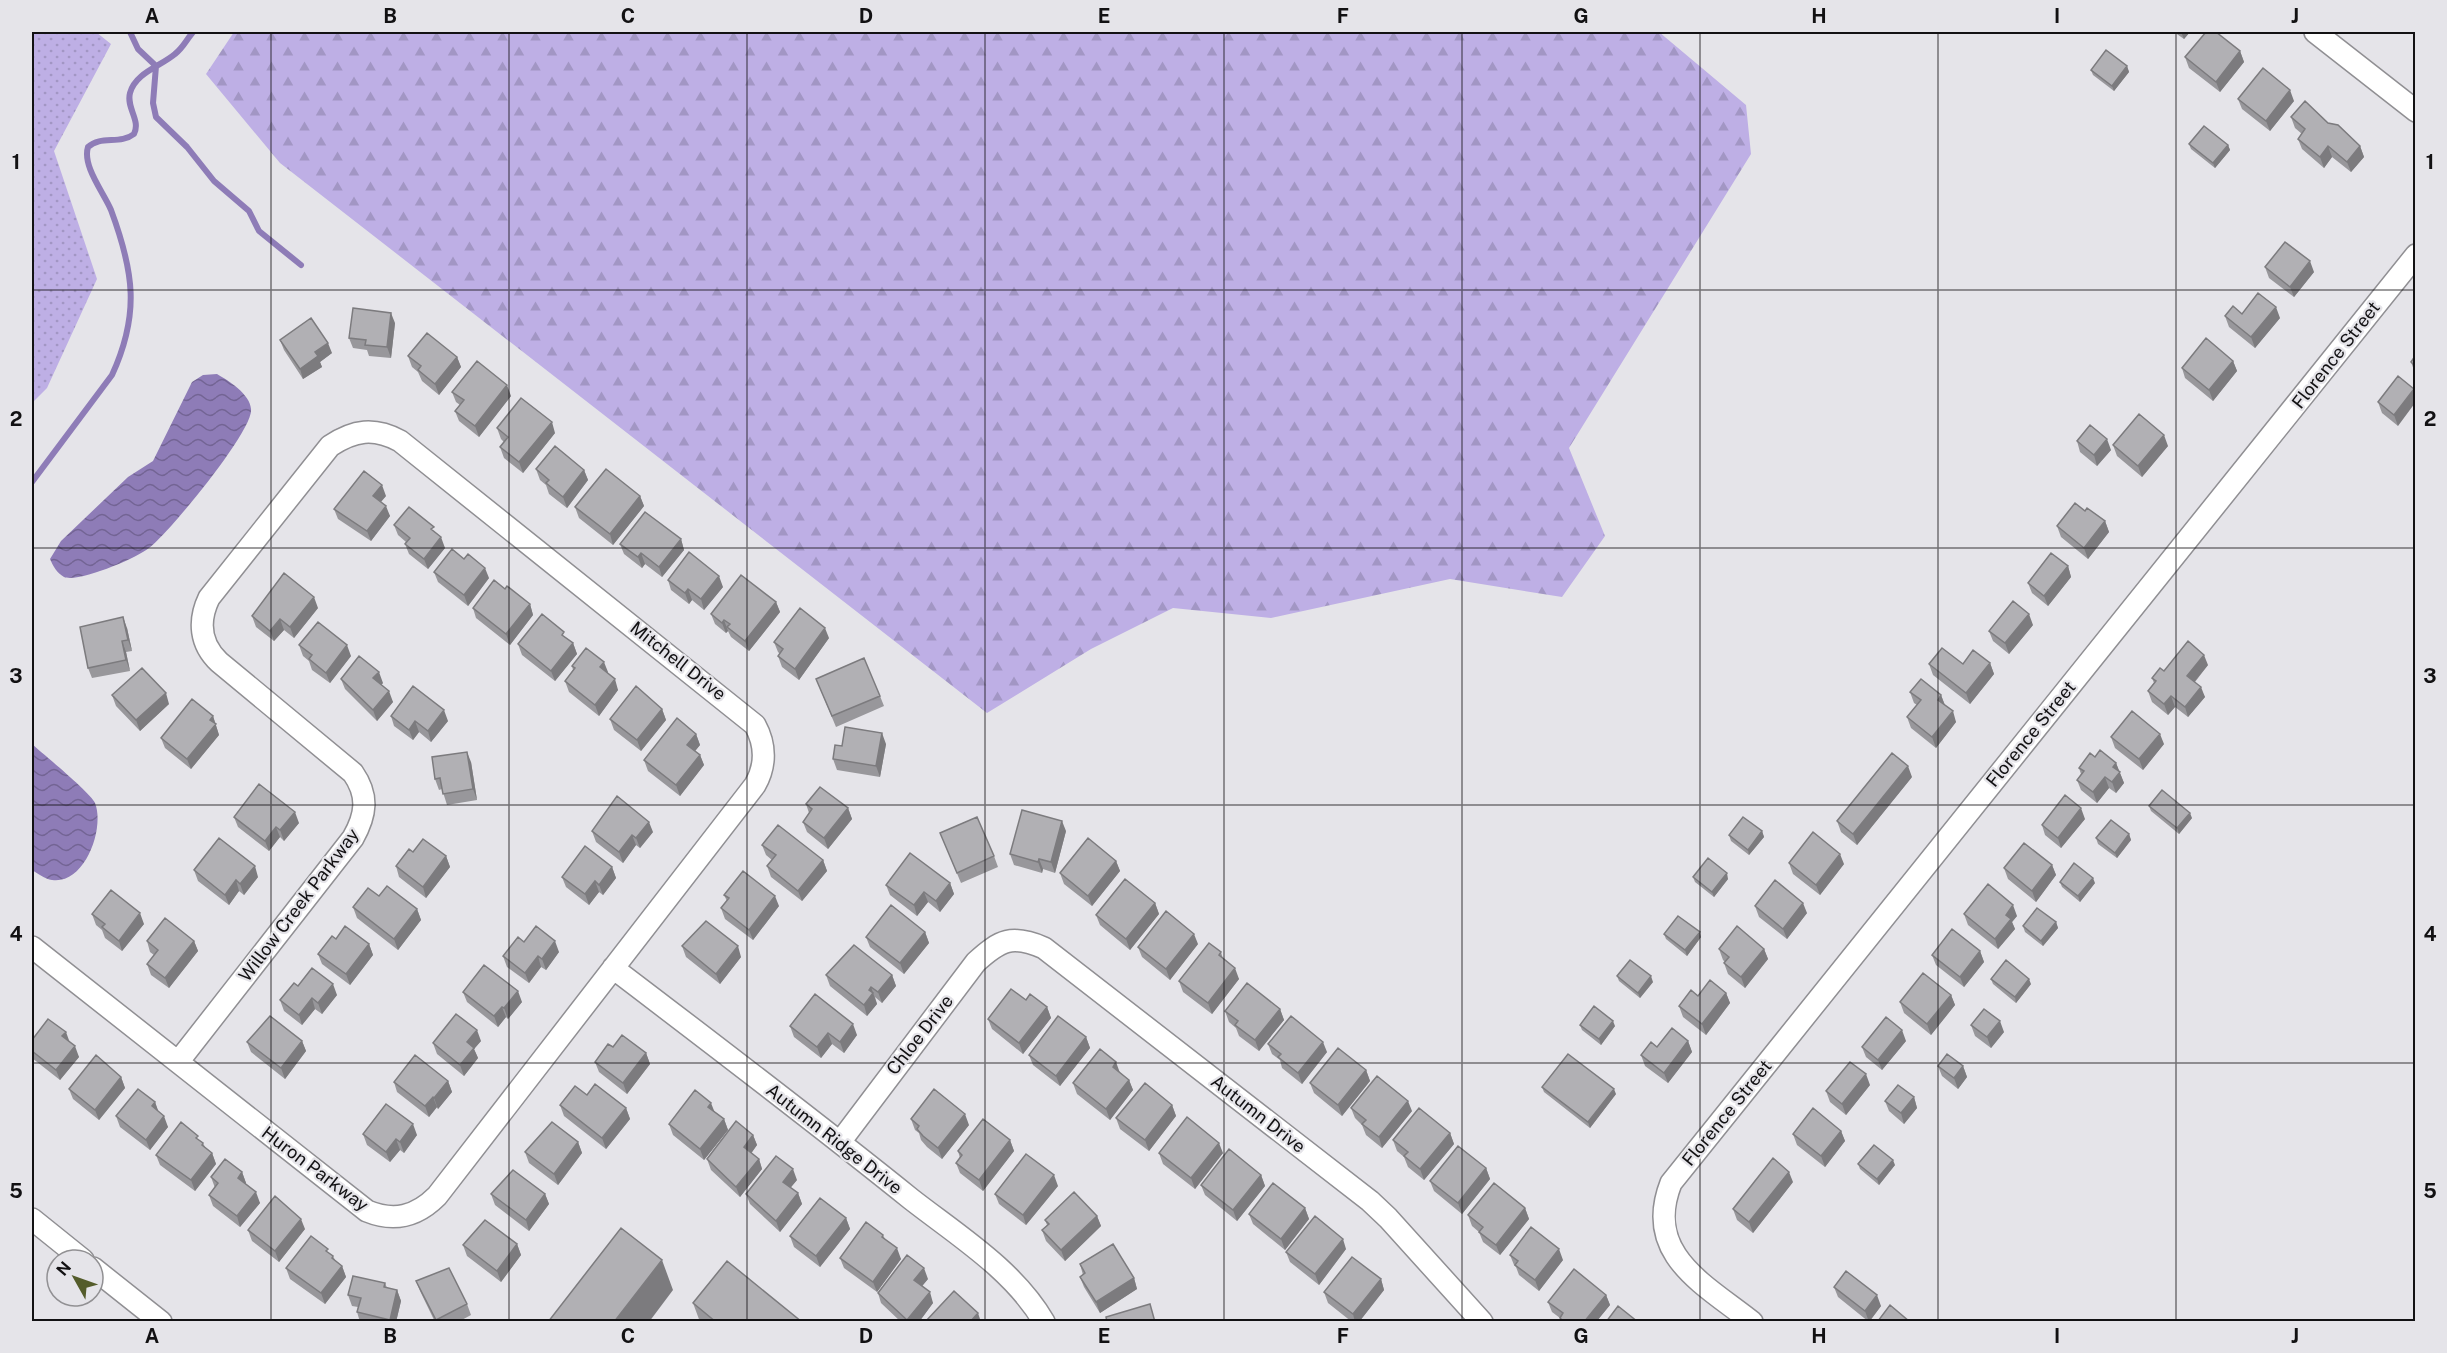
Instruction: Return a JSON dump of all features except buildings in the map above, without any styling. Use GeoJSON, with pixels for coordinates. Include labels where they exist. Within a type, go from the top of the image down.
{"type":"FeatureCollection","features":[{"type":"Feature","properties":{"kind":"street"},"geometry":{"type":"LineString","coordinates":[[2315,32],[2415,111]]}},
{"type":"Feature","properties":{"kind":"street","name":"Florence Street"},"geometry":{"type":"LineString","coordinates":[[1752,1322],[1683,1267],[1670,1248],[1663,1221],[1665,1199],[1678,1173],[2415,255]]}},
{"type":"Feature","properties":{"kind":"street","name":"Mitchell Drive"},"geometry":{"type":"LineString","coordinates":[[361,431],[379,432],[400,441],[750,719],[759,733],[764,759],[755,785],[613,968]]}},
{"type":"Feature","properties":{"kind":"street","name":"Willow Creek Parkway"},"geometry":{"type":"LineString","coordinates":[[178,1062],[353,838],[362,821],[364,796],[353,773],[213,657],[204,641],[202,622],[209,598],[330,446],[361,431]]}},
{"type":"Feature","properties":{"kind":"street","name":"Chloe Drive"},"geometry":{"type":"LineString","coordinates":[[840,1142],[976,962],[991,948],[1010,939]]}},
{"type":"Feature","properties":{"kind":"street","name":"Autumn Drive"},"geometry":{"type":"LineString","coordinates":[[1010,939],[1021,939],[1044,948],[1370,1201],[1396,1226],[1482,1322]]}},
{"type":"Feature","properties":{"kind":"street","name":"Huron Parkway"},"geometry":{"type":"LineString","coordinates":[[32,946],[367,1211],[392,1218],[408,1216],[423,1209],[437,1196],[613,968]]}},
{"type":"Feature","properties":{"kind":"street","name":"Autumn Ridge Drive"},"geometry":{"type":"LineString","coordinates":[[613,968],[840,1142],[998,1268],[1029,1300],[1044,1322]]}},
{"type":"Feature","properties":{"kind":"street"},"geometry":{"type":"LineString","coordinates":[[32,1219],[68,1248]]}},
{"type":"Feature","properties":{"kind":"street"},"geometry":{"type":"LineString","coordinates":[[105,1278],[161,1322]]}},
{"type":"Feature","properties":{"kind":"green space"},"geometry":{"type":"Polygon","coordinates":[[[32,32],[96,32],[111,44],[54,151],[97,279],[47,388],[32,403],[32,32]]]}},
{"type":"Feature","properties":{"kind":"green space"},"geometry":{"type":"Polygon","coordinates":[[[234,32],[1659,32],[1746,105],[1751,154],[1569,448],[1605,536],[1562,597],[1450,579],[1271,618],[1173,608],[1091,649],[987,713],[280,163],[206,74],[234,32]]]}},
{"type":"Feature","properties":{"kind":"water"},"geometry":{"type":"Polygon","coordinates":[[[217,374],[243,393],[251,409],[239,438],[225,459],[173,523],[149,548],[121,563],[94,573],[71,578],[64,577],[55,569],[50,559],[61,541],[128,477],[153,461],[192,382],[203,375],[217,374]]]}},
{"type":"Feature","properties":{"kind":"water"},"geometry":{"type":"Polygon","coordinates":[[[32,744],[95,803],[97,826],[90,853],[74,874],[64,879],[52,880],[32,870],[32,744]]]}},
{"type":"Feature","properties":{"kind":"waterway"},"geometry":{"type":"LineString","coordinates":[[130,32],[138,49],[156,66],[153,103],[156,117],[187,147],[214,181],[249,211],[259,231],[301,265]]}},
{"type":"Feature","properties":{"kind":"waterway"},"geometry":{"type":"LineString","coordinates":[[32,482],[112,375],[127,332],[131,293],[125,253],[111,210],[91,171],[88,162],[88,147],[99,141],[123,139],[134,134],[136,124],[129,98],[133,86],[143,75],[178,52],[193,32]]}}]}
